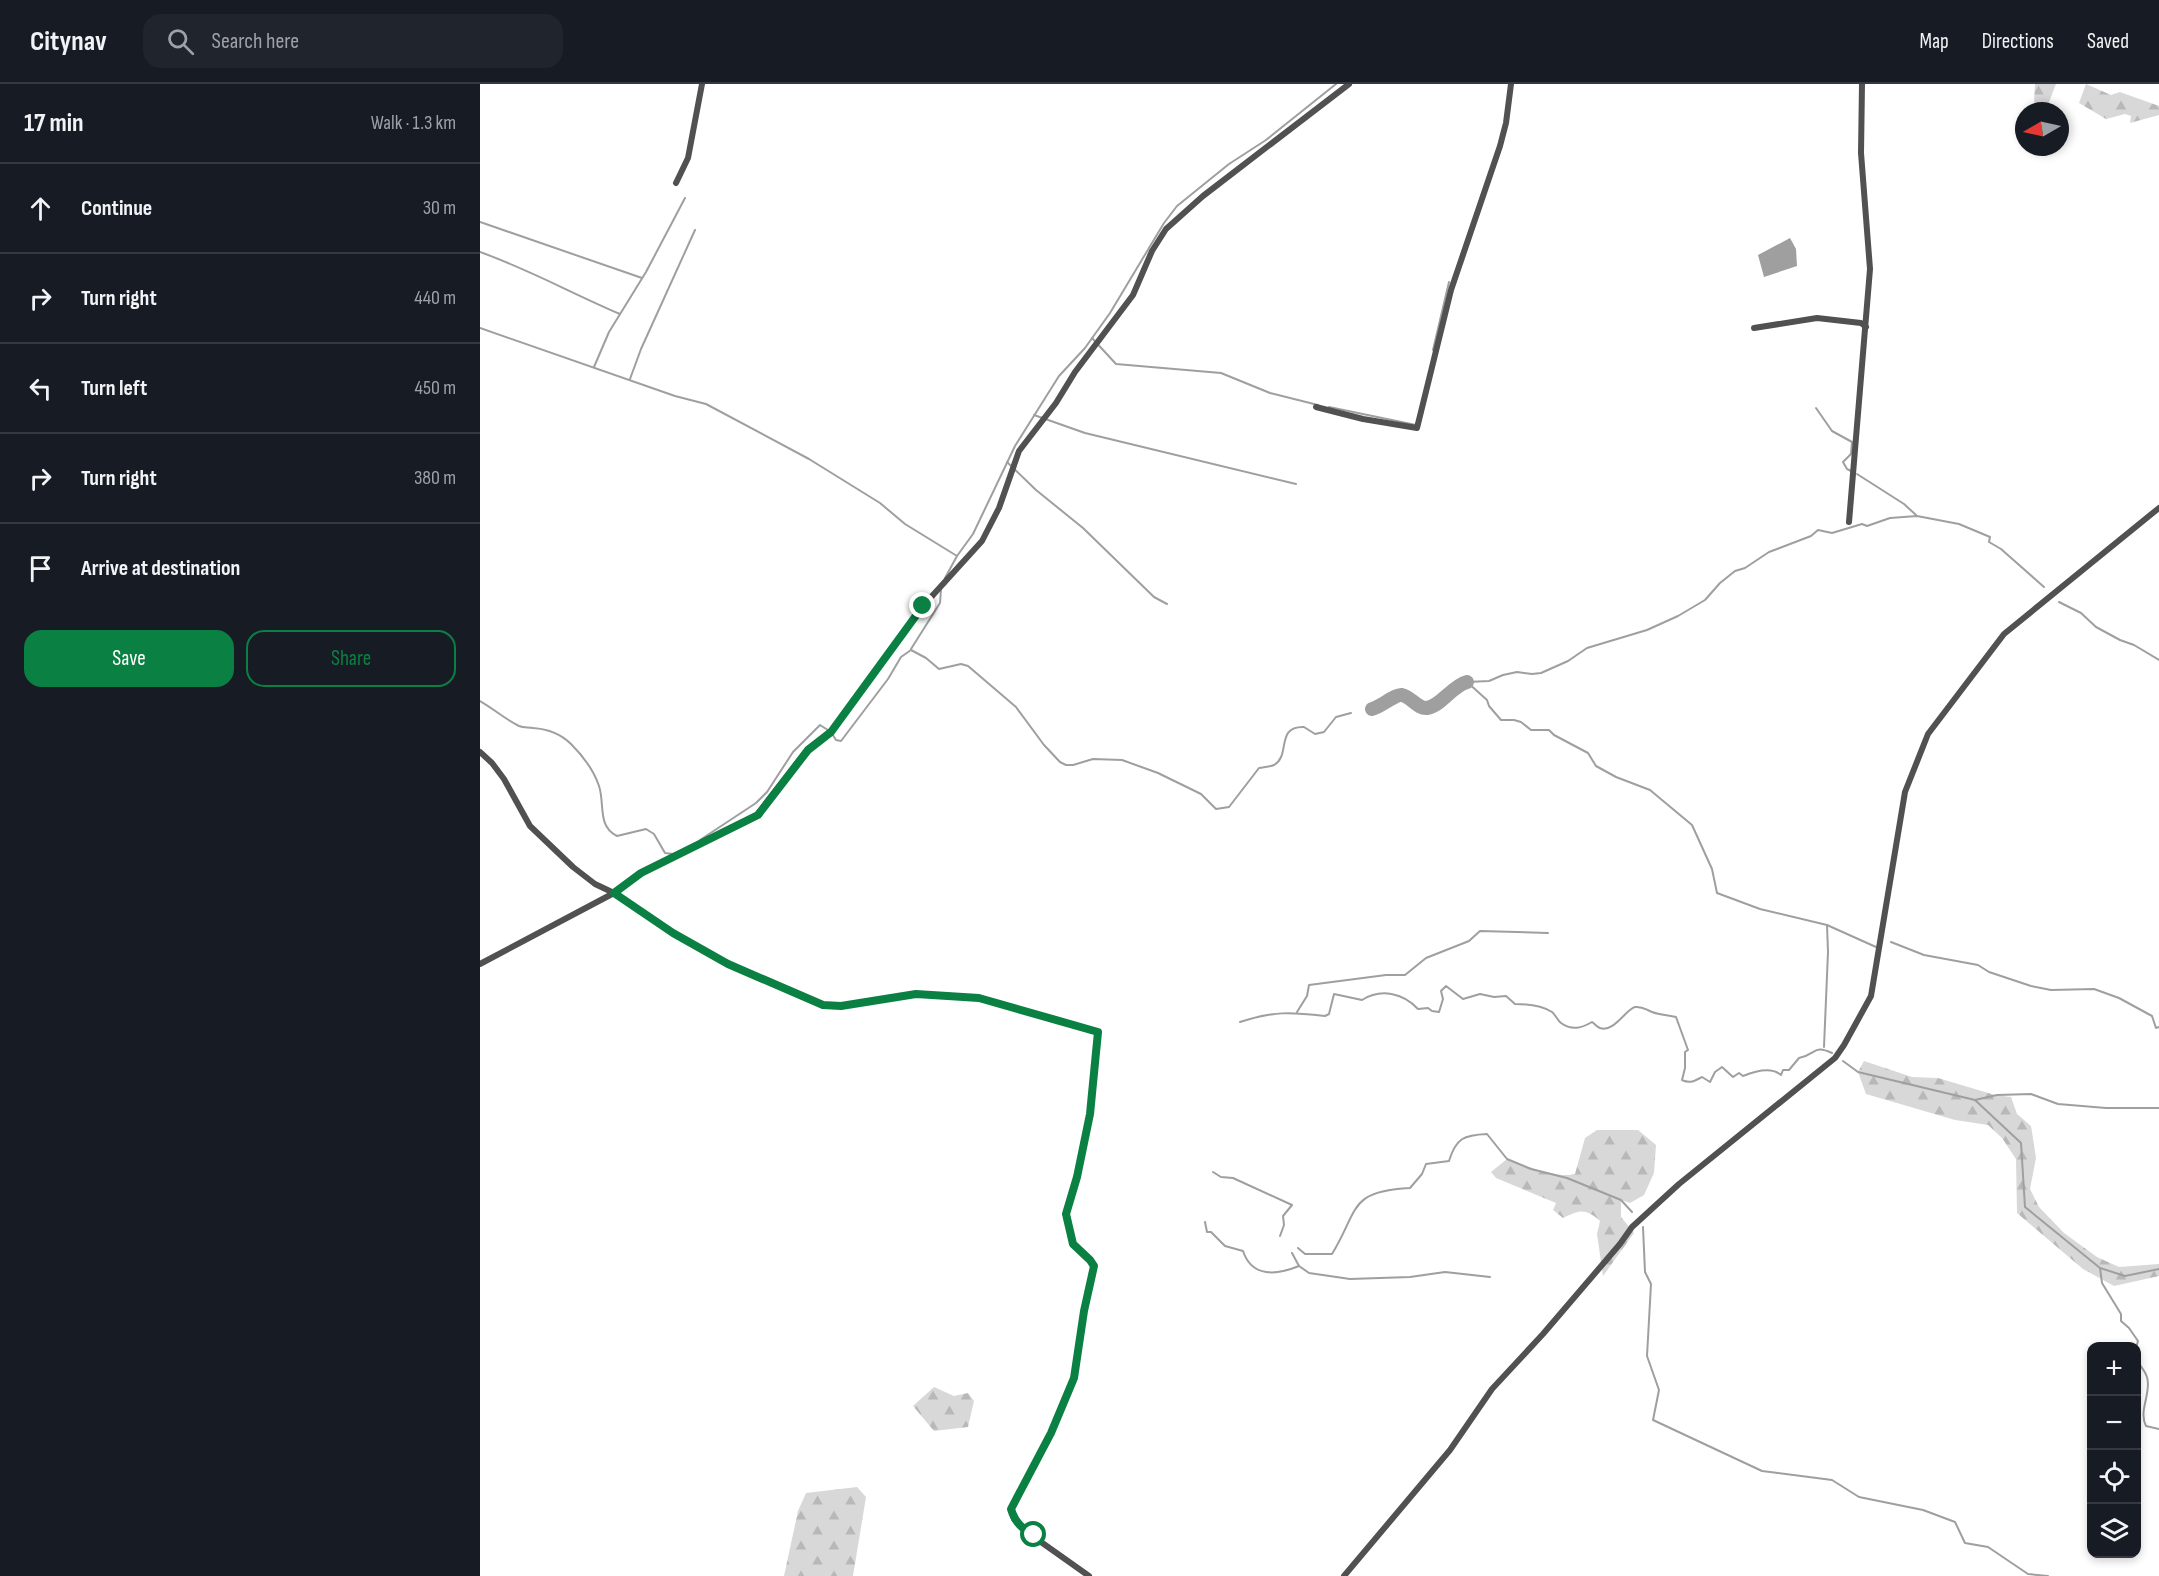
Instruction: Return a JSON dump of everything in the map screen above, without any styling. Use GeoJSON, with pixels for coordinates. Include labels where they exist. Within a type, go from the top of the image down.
{"type":"FeatureCollection","features":[{"type":"Feature","properties":{"kind":"street"},"geometry":{"type":"LineString","coordinates":[[676,183],[687,158],[702,84]]}},
{"type":"Feature","properties":{"kind":"street"},"geometry":{"type":"LineString","coordinates":[[480,964],[614,893],[641,873],[758,815],[808,750],[831,732],[923,606],[982,541],[999,508],[1019,452],[1133,295],[1152,251],[1166,229],[1203,196],[1349,84]]}},
{"type":"Feature","properties":{"kind":"street"},"geometry":{"type":"LineString","coordinates":[[1316,407],[1363,419],[1417,428],[1451,290],[1500,146],[1506,123],[1511,84]]}},
{"type":"Feature","properties":{"kind":"street"},"geometry":{"type":"LineString","coordinates":[[1849,522],[1870,269],[1861,153],[1862,84]]}},
{"type":"Feature","properties":{"kind":"street"},"geometry":{"type":"LineString","coordinates":[[1754,328],[1817,318],[1861,323],[1866,327]]}},
{"type":"Feature","properties":{"kind":"street"},"geometry":{"type":"LineString","coordinates":[[1344,1576],[1450,1450],[1492,1389],[1543,1334],[1632,1227],[1679,1184],[1835,1058],[1870,996],[1905,792],[1928,734],[2004,634],[2159,508]]}},
{"type":"Feature","properties":{"kind":"street"},"geometry":{"type":"LineString","coordinates":[[480,752],[504,780],[530,826],[573,867],[595,884],[614,893],[673,933],[728,964],[823,1005],[841,1006],[916,994],[979,998],[1098,1032],[1090,1114],[1077,1177],[1066,1214],[1073,1244],[1094,1266],[1084,1311],[1074,1378],[1051,1433],[1011,1509],[1014,1519],[1024,1530],[1089,1576]]}},
{"type":"Feature","properties":{"kind":"green space"},"geometry":{"type":"Polygon","coordinates":[[[2035,84],[2056,84],[2049,102],[2034,102],[2035,84]]]}},
{"type":"Feature","properties":{"kind":"green space"},"geometry":{"type":"Polygon","coordinates":[[[2086,84],[2111,95],[2120,92],[2159,106],[2159,115],[2130,123],[2131,116],[2125,114],[2106,119],[2079,103],[2086,84]]]}},
{"type":"Feature","properties":{"kind":"green space"},"geometry":{"type":"Polygon","coordinates":[[[1864,1061],[1912,1077],[1938,1078],[1995,1095],[2011,1097],[2017,1114],[2031,1126],[2036,1158],[2030,1189],[2039,1207],[2064,1233],[2097,1257],[2119,1267],[2159,1264],[2159,1276],[2114,1286],[2083,1269],[2017,1213],[2016,1159],[2002,1138],[1988,1125],[1955,1120],[1866,1094],[1858,1072],[1864,1061]]]}},
{"type":"Feature","properties":{"kind":"green space"},"geometry":{"type":"Polygon","coordinates":[[[1597,1130],[1638,1130],[1656,1145],[1654,1173],[1644,1195],[1630,1203],[1621,1200],[1621,1217],[1634,1233],[1603,1276],[1597,1234],[1600,1221],[1586,1212],[1574,1213],[1563,1218],[1553,1210],[1556,1203],[1496,1178],[1491,1172],[1507,1159],[1550,1173],[1575,1174],[1585,1138],[1597,1130]]]}},
{"type":"Feature","properties":{"kind":"green space"},"geometry":{"type":"Polygon","coordinates":[[[934,1387],[954,1396],[968,1393],[974,1401],[968,1427],[934,1431],[913,1406],[934,1387]]]}},
{"type":"Feature","properties":{"kind":"green space"},"geometry":{"type":"Polygon","coordinates":[[[857,1487],[866,1497],[853,1576],[784,1576],[798,1511],[806,1493],[857,1487]]]}},
{"type":"Feature","properties":{"kind":"shaded area"},"geometry":{"type":"Polygon","coordinates":[[[1790,238],[1796,249],[1797,266],[1764,277],[1758,255],[1790,238]]]}},
{"type":"Feature","properties":{"kind":"waterway"},"geometry":{"type":"LineString","coordinates":[[957,556],[973,534],[1015,446],[1059,376],[1085,348],[1110,313],[1164,223],[1177,206],[1229,164],[1266,140],[1336,84]]}},
{"type":"Feature","properties":{"kind":"waterway"},"geometry":{"type":"LineString","coordinates":[[594,367],[609,332],[646,272],[685,198]]}},
{"type":"Feature","properties":{"kind":"waterway"},"geometry":{"type":"LineString","coordinates":[[480,222],[642,278]]}},
{"type":"Feature","properties":{"kind":"waterway"},"geometry":{"type":"LineString","coordinates":[[630,379],[641,349],[695,230]]}},
{"type":"Feature","properties":{"kind":"waterway"},"geometry":{"type":"LineString","coordinates":[[480,252],[620,314]]}},
{"type":"Feature","properties":{"kind":"waterway"},"geometry":{"type":"LineString","coordinates":[[1433,350],[1449,282]]}},
{"type":"Feature","properties":{"kind":"waterway"},"geometry":{"type":"LineString","coordinates":[[480,328],[675,396],[706,404],[809,459],[880,503],[905,524],[957,556],[945,578]]}},
{"type":"Feature","properties":{"kind":"waterway"},"geometry":{"type":"LineString","coordinates":[[1092,338],[1116,364],[1221,373],[1270,393],[1318,405]]}},
{"type":"Feature","properties":{"kind":"waterway"},"geometry":{"type":"LineString","coordinates":[[1329,407],[1416,425],[1416,423]]}},
{"type":"Feature","properties":{"kind":"waterway"},"geometry":{"type":"LineString","coordinates":[[1816,408],[1832,431],[1852,442],[1851,454],[1843,462],[1851,471]]}},
{"type":"Feature","properties":{"kind":"waterway"},"geometry":{"type":"LineString","coordinates":[[1034,415],[1085,433],[1296,484]]}},
{"type":"Feature","properties":{"kind":"waterway"},"geometry":{"type":"LineString","coordinates":[[1007,462],[1036,490],[1083,528],[1154,597],[1167,604]]}},
{"type":"Feature","properties":{"kind":"waterway"},"geometry":{"type":"LineString","coordinates":[[1857,474],[1904,504],[1916,515]]}},
{"type":"Feature","properties":{"kind":"waterway"},"geometry":{"type":"LineString","coordinates":[[1467,682],[1489,681],[1517,672],[1541,673],[1568,661],[1587,648],[1647,630],[1678,616],[1705,600],[1735,571],[1745,568],[1769,552],[1811,536],[1818,530],[1832,533],[1862,524],[1867,526],[1890,518],[1917,516],[1959,524],[1990,537],[1989,542],[2001,549],[2044,587]]}},
{"type":"Feature","properties":{"kind":"waterway"},"geometry":{"type":"LineString","coordinates":[[911,649],[940,603],[941,589]]}},
{"type":"Feature","properties":{"kind":"waterway"},"geometry":{"type":"LineString","coordinates":[[2059,602],[2081,613],[2096,627],[2159,660]]}},
{"type":"Feature","properties":{"kind":"waterway"},"geometry":{"type":"LineString","coordinates":[[700,840],[756,803],[767,792],[793,752],[820,725],[831,732],[836,740],[841,741],[888,679],[901,657],[911,650],[926,658],[939,669],[961,664],[968,666],[1016,707],[1044,745],[1060,762],[1073,765],[1093,759],[1122,760],[1158,773],[1201,794],[1216,809],[1229,807],[1259,768],[1274,765],[1279,761],[1289,731],[1304,727],[1315,734],[1324,732],[1336,717],[1351,713]]}},
{"type":"Feature","properties":{"kind":"waterway"},"geometry":{"type":"LineString","coordinates":[[1467,682],[1487,700],[1489,706],[1501,720],[1521,722],[1531,730],[1549,730],[1588,753],[1596,766],[1616,777],[1650,790],[1692,825],[1712,869],[1717,893],[1760,909],[1827,925],[1824,1047]]}},
{"type":"Feature","properties":{"kind":"waterway"},"geometry":{"type":"LineString","coordinates":[[1372,709],[1402,695],[1421,707],[1427,708],[1437,704],[1456,687],[1467,682]]}},
{"type":"Feature","properties":{"kind":"waterway"},"geometry":{"type":"LineString","coordinates":[[480,701],[519,726],[549,731],[567,740],[583,758],[597,780],[604,821],[611,832],[617,836],[646,829],[654,834],[665,853],[673,854]]}},
{"type":"Feature","properties":{"kind":"waterway"},"geometry":{"type":"LineString","coordinates":[[1827,925],[1876,947]]}},
{"type":"Feature","properties":{"kind":"waterway"},"geometry":{"type":"LineString","coordinates":[[1297,1012],[1307,996],[1309,985],[1386,975],[1405,975],[1426,958],[1469,941],[1480,931],[1548,933]]}},
{"type":"Feature","properties":{"kind":"waterway"},"geometry":{"type":"LineString","coordinates":[[1891,942],[1924,955],[1978,965],[1989,972],[2031,986],[2051,990],[2094,989],[2119,998],[2152,1016],[2156,1028],[2159,1027]]}},
{"type":"Feature","properties":{"kind":"waterway"},"geometry":{"type":"LineString","coordinates":[[1240,1022],[1282,1013],[1325,1016],[1329,1014],[1334,994],[1362,1000],[1377,994],[1392,994],[1406,999],[1418,1009],[1428,1008],[1439,1012],[1443,999],[1441,991],[1446,986],[1463,999],[1480,994],[1494,997],[1506,996],[1515,1004],[1543,1008],[1552,1012],[1565,1026],[1573,1028],[1592,1022],[1605,1029],[1615,1024],[1635,1007],[1676,1017],[1688,1050],[1685,1052],[1682,1080],[1688,1082],[1702,1077],[1710,1082],[1715,1072],[1722,1067],[1733,1077],[1739,1073],[1743,1076],[1763,1070],[1777,1072],[1781,1075],[1783,1070],[1789,1070],[1799,1058],[1815,1051],[1832,1053]]}},
{"type":"Feature","properties":{"kind":"waterway"},"geometry":{"type":"LineString","coordinates":[[1843,1061],[1858,1072],[1975,1100],[2021,1143],[2025,1207],[2100,1268],[2125,1276],[2159,1269]]}},
{"type":"Feature","properties":{"kind":"waterway"},"geometry":{"type":"LineString","coordinates":[[1975,1100],[1997,1095],[2031,1094],[2058,1104],[2106,1108],[2159,1108]]}},
{"type":"Feature","properties":{"kind":"waterway"},"geometry":{"type":"LineString","coordinates":[[1298,1248],[1305,1254],[1332,1254],[1352,1215],[1365,1199],[1375,1193],[1410,1188],[1422,1174],[1426,1164],[1449,1161],[1455,1147],[1462,1139],[1487,1134],[1507,1159],[1531,1169],[1567,1178],[1621,1200],[1632,1212]]}},
{"type":"Feature","properties":{"kind":"waterway"},"geometry":{"type":"LineString","coordinates":[[1213,1172],[1221,1177],[1233,1178],[1292,1205],[1283,1216],[1284,1225],[1280,1236]]}},
{"type":"Feature","properties":{"kind":"waterway"},"geometry":{"type":"LineString","coordinates":[[1205,1222],[1207,1232],[1211,1232],[1225,1246],[1243,1251],[1252,1266],[1259,1270],[1274,1272],[1299,1266]]}},
{"type":"Feature","properties":{"kind":"waterway"},"geometry":{"type":"LineString","coordinates":[[1643,1227],[1645,1272],[1651,1284],[1647,1356],[1659,1390],[1653,1420],[1762,1471],[1832,1480],[1859,1497],[1923,1510],[1955,1522],[1965,1543],[1988,1547],[2028,1574],[2048,1576]]}},
{"type":"Feature","properties":{"kind":"waterway"},"geometry":{"type":"LineString","coordinates":[[1292,1253],[1299,1266],[1309,1273],[1350,1279],[1410,1277],[1445,1272],[1490,1277]]}},
{"type":"Feature","properties":{"kind":"waterway"},"geometry":{"type":"LineString","coordinates":[[2100,1268],[2102,1283],[2121,1314],[2121,1321],[2129,1328],[2138,1342]]}},
{"type":"Feature","properties":{"kind":"waterway"},"geometry":{"type":"LineString","coordinates":[[2141,1367],[2148,1383],[2144,1420],[2146,1426],[2159,1429]]}},
{"type":"Feature","properties":{"kind":"route"},"geometry":{"type":"LineString","coordinates":[[923,606],[831,732],[808,750],[758,815],[641,873],[614,893],[673,933],[728,964],[823,1005],[841,1006],[916,994],[979,998],[1098,1032],[1090,1114],[1077,1177],[1066,1214],[1073,1244],[1094,1266],[1084,1311],[1074,1378],[1051,1433],[1011,1509],[1014,1519],[1024,1530],[1034,1535]]}}]}
